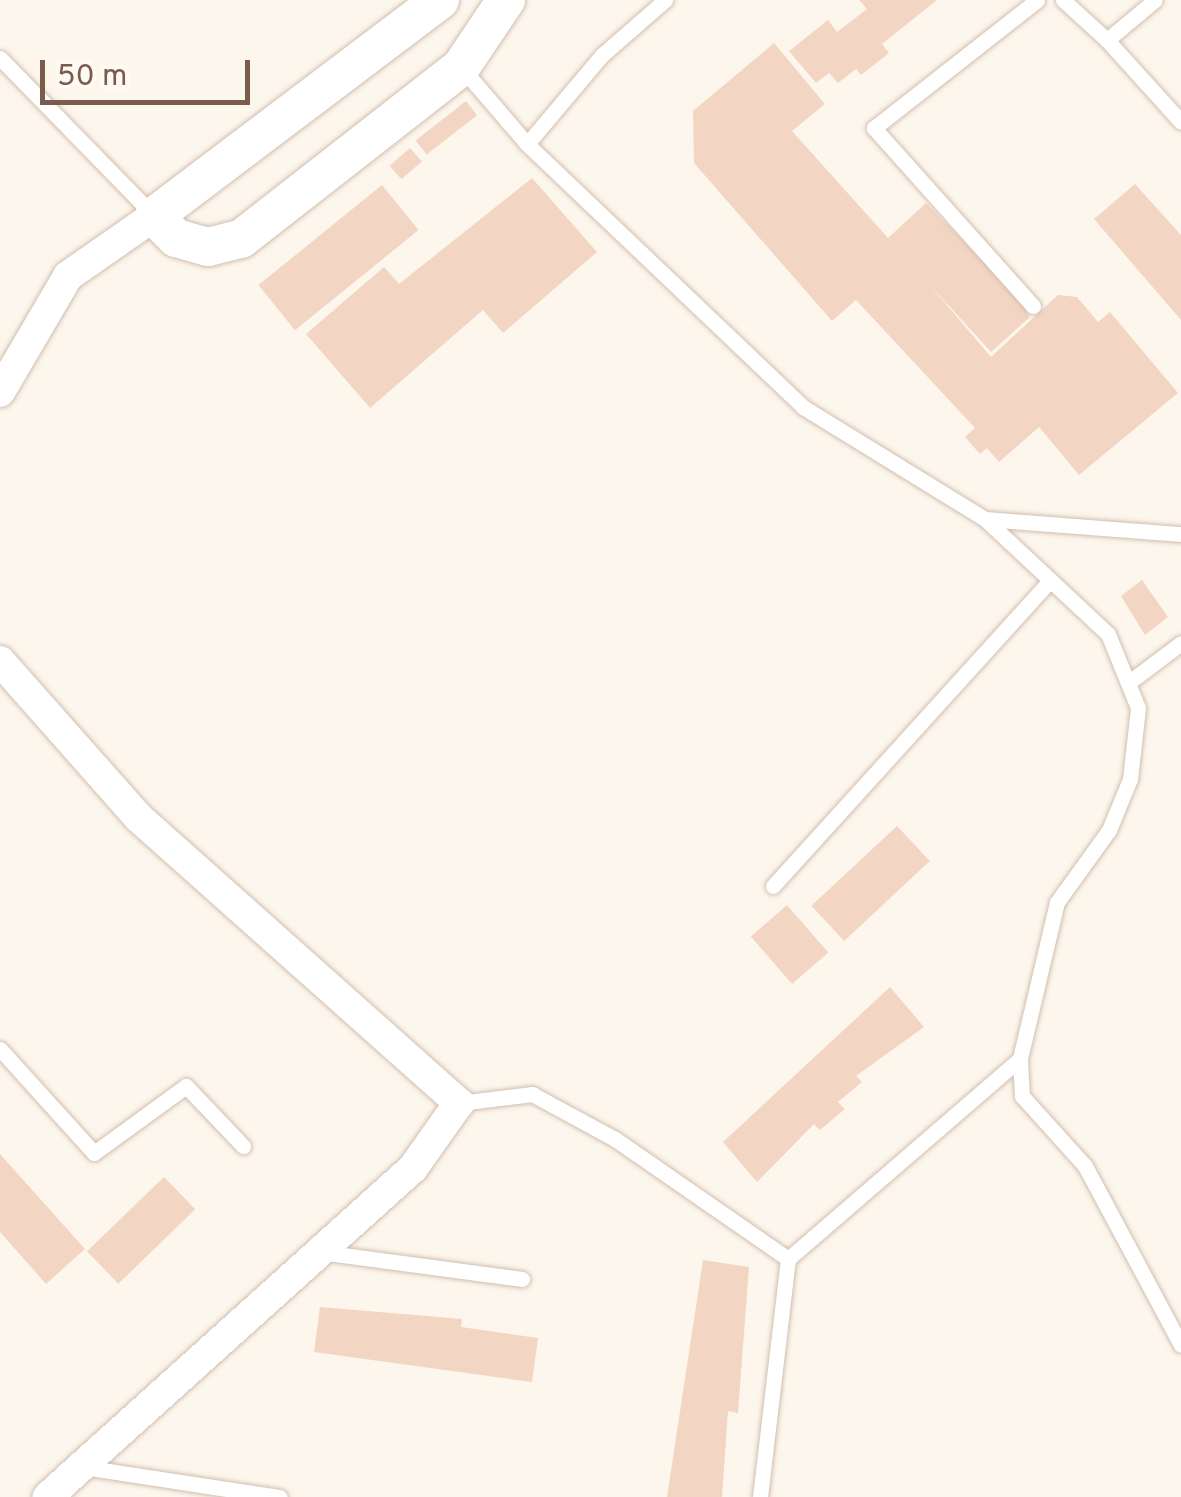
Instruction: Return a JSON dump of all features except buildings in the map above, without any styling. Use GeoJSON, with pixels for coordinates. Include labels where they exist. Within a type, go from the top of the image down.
{"type":"FeatureCollection","features":[{"type":"Feature","properties":{"kind":"street"},"geometry":{"type":"LineString","coordinates":[[0,392],[68,276],[154,216],[440,0]]}},
{"type":"Feature","properties":{"kind":"street"},"geometry":{"type":"LineString","coordinates":[[154,216],[176,238],[208,248],[241,239],[461,67],[506,0]]}},
{"type":"Feature","properties":{"kind":"street"},"geometry":{"type":"LineString","coordinates":[[0,661],[139,818],[459,1103],[413,1168],[47,1497]]}},
{"type":"Feature","properties":{"kind":"lane"},"geometry":{"type":"LineString","coordinates":[[527,144],[602,54],[665,0]]}},
{"type":"Feature","properties":{"kind":"lane"},"geometry":{"type":"LineString","coordinates":[[1033,306],[874,128],[1037,0]]}},
{"type":"Feature","properties":{"kind":"lane"},"geometry":{"type":"LineString","coordinates":[[1062,0],[1108,40],[1181,122]]}},
{"type":"Feature","properties":{"kind":"lane"},"geometry":{"type":"LineString","coordinates":[[1108,40],[1155,0]]}},
{"type":"Feature","properties":{"kind":"lane"},"geometry":{"type":"LineString","coordinates":[[0,58],[154,216]]}},
{"type":"Feature","properties":{"kind":"lane"},"geometry":{"type":"LineString","coordinates":[[461,67],[527,144],[802,407],[985,519],[1108,634],[1138,708],[1130,779],[1109,830],[1057,902],[1020,1060],[1022,1096],[1085,1166],[1181,1346]]}},
{"type":"Feature","properties":{"kind":"lane"},"geometry":{"type":"LineString","coordinates":[[985,519],[1181,534]]}},
{"type":"Feature","properties":{"kind":"lane"},"geometry":{"type":"LineString","coordinates":[[773,886],[1050,580]]}},
{"type":"Feature","properties":{"kind":"lane"},"geometry":{"type":"LineString","coordinates":[[1128,683],[1181,643]]}},
{"type":"Feature","properties":{"kind":"lane"},"geometry":{"type":"LineString","coordinates":[[0,1049],[94,1153],[186,1086],[244,1146]]}},
{"type":"Feature","properties":{"kind":"lane"},"geometry":{"type":"LineString","coordinates":[[760,1497],[788,1259],[1020,1060]]}},
{"type":"Feature","properties":{"kind":"lane"},"geometry":{"type":"LineString","coordinates":[[459,1103],[532,1094],[615,1139],[788,1259]]}},
{"type":"Feature","properties":{"kind":"lane"},"geometry":{"type":"LineString","coordinates":[[320,1252],[522,1279]]}},
{"type":"Feature","properties":{"kind":"lane"},"geometry":{"type":"LineString","coordinates":[[83,1467],[280,1497]]}}]}
